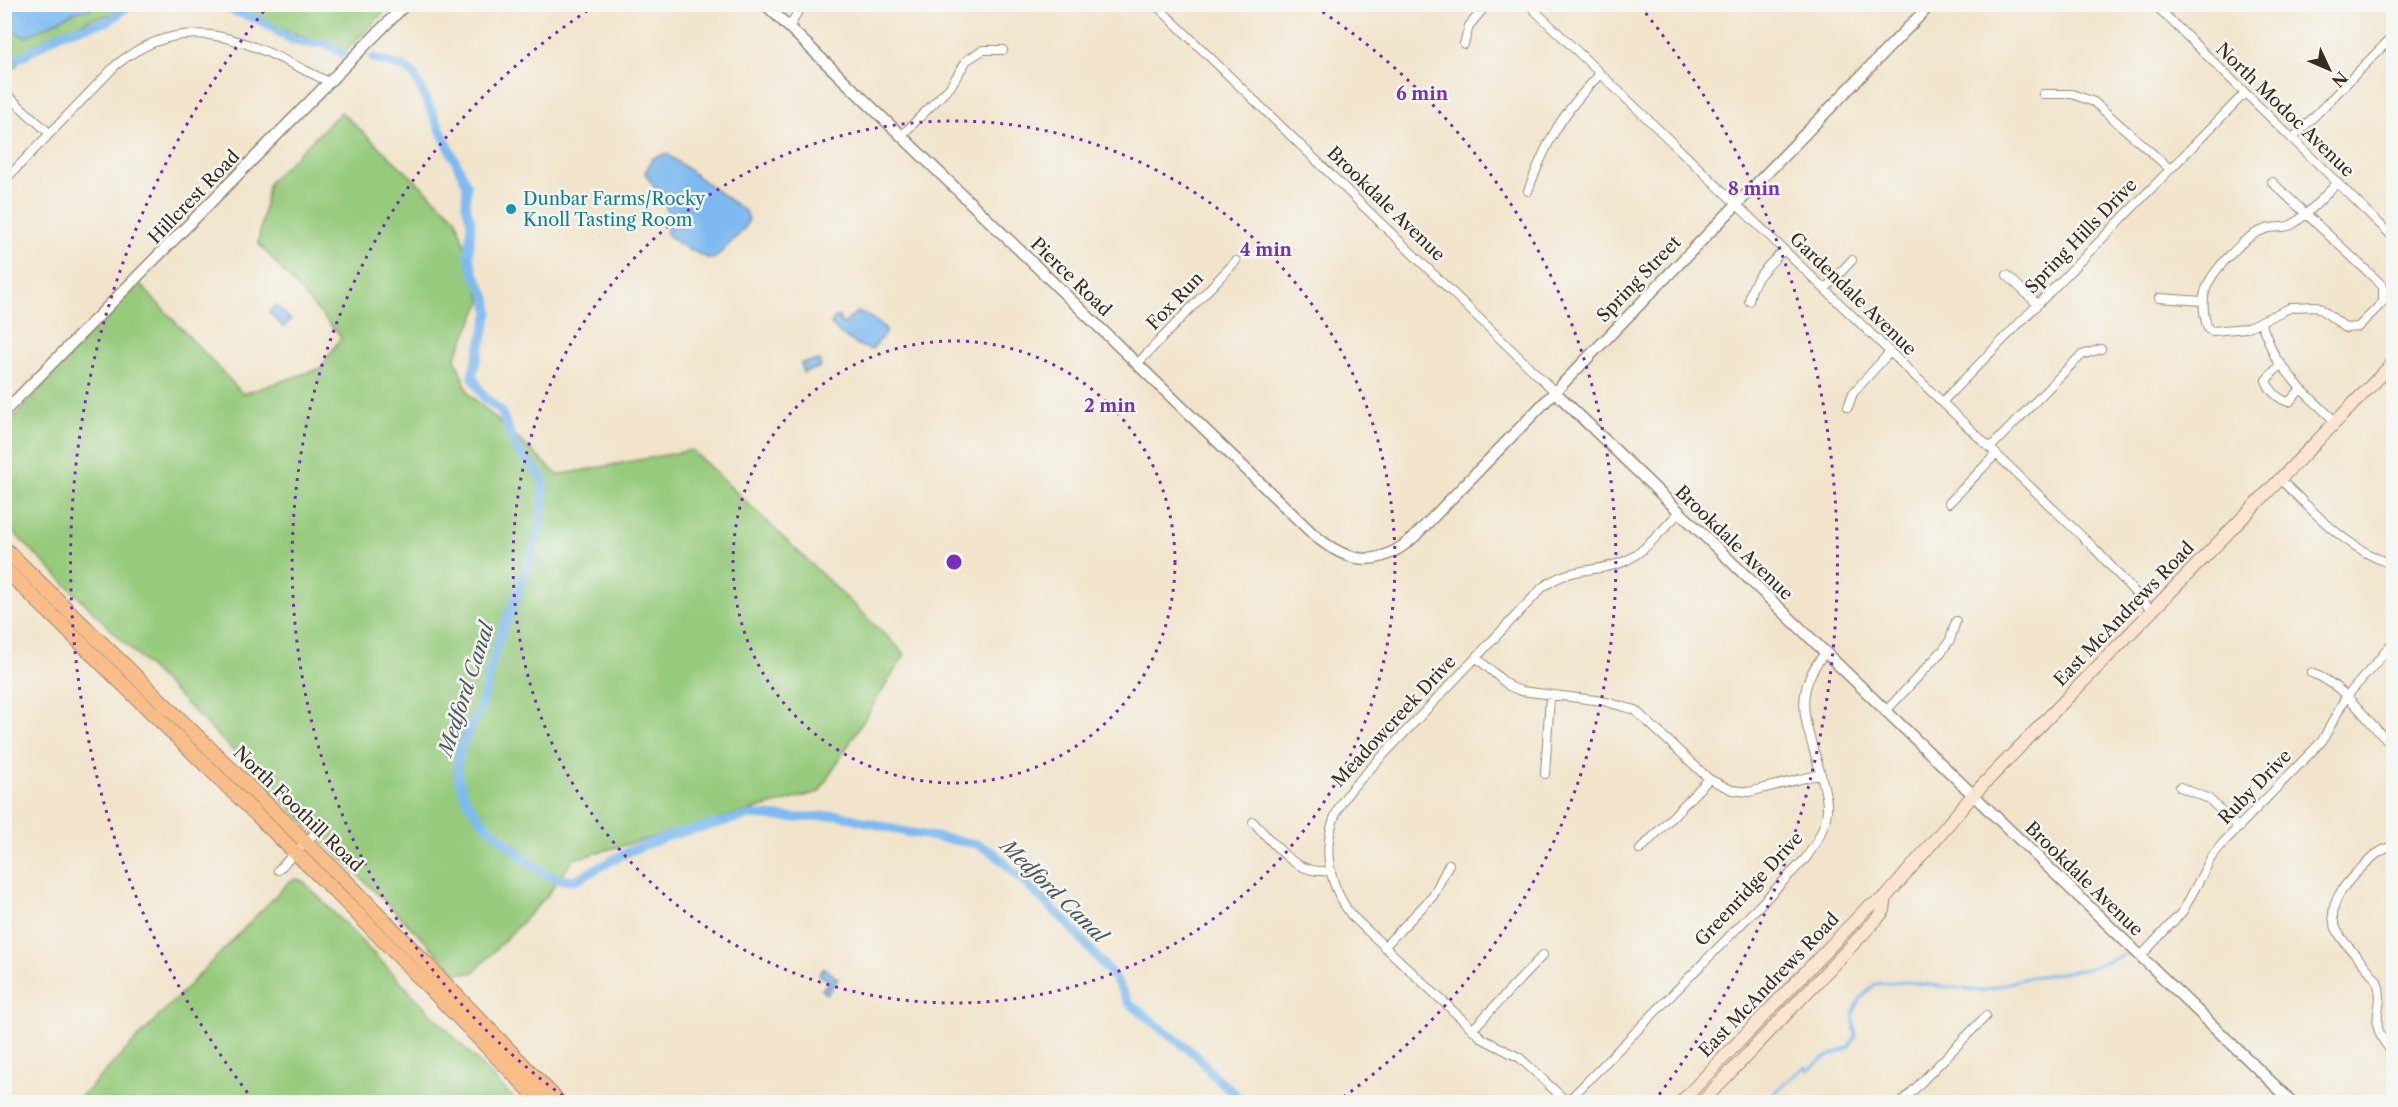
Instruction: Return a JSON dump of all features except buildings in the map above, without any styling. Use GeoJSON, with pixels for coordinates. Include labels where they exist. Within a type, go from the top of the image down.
{"type":"FeatureCollection","features":[{"type":"Feature","properties":{"kind":"main road","name":"East McAndrews Road"},"geometry":{"type":"LineString","coordinates":[[1681,1102],[1866,909],[1886,897],[1973,795],[2394,362]]}},
{"type":"Feature","properties":{"kind":"main road","name":"North Foothill Road"},"geometry":{"type":"LineString","coordinates":[[4,548],[306,841],[559,1102]]}},
{"type":"Feature","properties":{"kind":"main road","name":"North Foothill Road"},"geometry":{"type":"LineString","coordinates":[[4,568],[296,852],[541,1102]]}},
{"type":"Feature","properties":{"kind":"main road","name":"East McAndrews Road"},"geometry":{"type":"LineString","coordinates":[[1702,1102],[1878,918],[1884,910],[1886,897]]}},
{"type":"Feature","properties":{"kind":"street","name":"Hillcrest Road"},"geometry":{"type":"LineString","coordinates":[[4,412],[406,4]]}},
{"type":"Feature","properties":{"kind":"street","name":"Pierce Road"},"geometry":{"type":"LineString","coordinates":[[765,4],[1319,539],[1336,552],[1362,559]]}},
{"type":"Feature","properties":{"kind":"street"},"geometry":{"type":"LineString","coordinates":[[789,28],[802,4]]}},
{"type":"Feature","properties":{"kind":"street","name":"Brookdale Avenue"},"geometry":{"type":"LineString","coordinates":[[1155,4],[1885,712],[2292,1102]]}},
{"type":"Feature","properties":{"kind":"street"},"geometry":{"type":"LineString","coordinates":[[1464,44],[1469,26],[1487,4]]}},
{"type":"Feature","properties":{"kind":"street","name":"Gardendale Avenue"},"geometry":{"type":"LineString","coordinates":[[1528,4],[2094,548],[2152,611]]}},
{"type":"Feature","properties":{"kind":"street","name":"North Modoc Avenue"},"geometry":{"type":"LineString","coordinates":[[2154,4],[2394,238]]}},
{"type":"Feature","properties":{"kind":"street","name":"Spring Street"},"geometry":{"type":"LineString","coordinates":[[1362,559],[1384,557],[1404,545],[1927,6]]}},
{"type":"Feature","properties":{"kind":"street"},"geometry":{"type":"LineString","coordinates":[[4,181],[133,51],[153,40],[177,34],[226,37],[329,82]]}},
{"type":"Feature","properties":{"kind":"street"},"geometry":{"type":"LineString","coordinates":[[2292,139],[2394,35]]}},
{"type":"Feature","properties":{"kind":"street"},"geometry":{"type":"LineString","coordinates":[[901,136],[950,87],[967,60],[983,50],[1003,50]]}},
{"type":"Feature","properties":{"kind":"street"},"geometry":{"type":"LineString","coordinates":[[1528,191],[1551,135],[1576,100],[1600,74]]}},
{"type":"Feature","properties":{"kind":"street"},"geometry":{"type":"LineString","coordinates":[[4,92],[50,133]]}},
{"type":"Feature","properties":{"kind":"street","name":"Spring Hills Drive"},"geometry":{"type":"LineString","coordinates":[[1942,402],[2245,93]]}},
{"type":"Feature","properties":{"kind":"street"},"geometry":{"type":"LineString","coordinates":[[2043,94],[2072,94],[2094,102],[2170,170]]}},
{"type":"Feature","properties":{"kind":"street"},"geometry":{"type":"LineString","coordinates":[[2272,182],[2306,215],[2383,286],[2383,302],[2358,327],[2346,328],[2317,306],[2292,306],[2246,328],[2213,331],[2208,329],[2203,301],[2211,274],[2246,238],[2266,229],[2290,226],[2306,215],[2337,183]]}},
{"type":"Feature","properties":{"kind":"street"},"geometry":{"type":"LineString","coordinates":[[1749,301],[1756,279],[1784,250]]}},
{"type":"Feature","properties":{"kind":"street"},"geometry":{"type":"LineString","coordinates":[[1825,289],[1852,260]]}},
{"type":"Feature","properties":{"kind":"street","name":"Fox Run"},"geometry":{"type":"LineString","coordinates":[[1137,364],[1236,261]]}},
{"type":"Feature","properties":{"kind":"street"},"geometry":{"type":"LineString","coordinates":[[2007,275],[2037,304]]}},
{"type":"Feature","properties":{"kind":"street"},"geometry":{"type":"LineString","coordinates":[[2159,298],[2203,301]]}},
{"type":"Feature","properties":{"kind":"street"},"geometry":{"type":"LineString","coordinates":[[2260,321],[2275,357],[2301,389],[2336,422]]}},
{"type":"Feature","properties":{"kind":"street"},"geometry":{"type":"LineString","coordinates":[[1949,503],[2072,364],[2082,355],[2101,349]]}},
{"type":"Feature","properties":{"kind":"street"},"geometry":{"type":"LineString","coordinates":[[1848,407],[1853,393],[1890,352]]}},
{"type":"Feature","properties":{"kind":"street"},"geometry":{"type":"LineString","coordinates":[[2281,364],[2266,380],[2268,387],[2283,401],[2289,402],[2301,389]]}},
{"type":"Feature","properties":{"kind":"street"},"geometry":{"type":"LineString","coordinates":[[2280,479],[2356,548],[2373,558],[2394,565]]}},
{"type":"Feature","properties":{"kind":"street","name":"Meadowcreek Drive"},"geometry":{"type":"LineString","coordinates":[[1567,1102],[1520,1058],[1491,1044],[1473,1029],[1384,947],[1344,906],[1331,871],[1328,834],[1340,803],[1553,579],[1565,573],[1608,566],[1631,558],[1679,513]]}},
{"type":"Feature","properties":{"kind":"street"},"geometry":{"type":"LineString","coordinates":[[1885,712],[1943,650],[1950,640],[1956,621]]}},
{"type":"Feature","properties":{"kind":"street","name":"Ruby Drive"},"geometry":{"type":"LineString","coordinates":[[2140,956],[2184,911],[2211,858],[2322,741],[2346,697],[2394,640]]}},
{"type":"Feature","properties":{"kind":"street","name":"Greenridge Drive"},"geometry":{"type":"LineString","coordinates":[[1567,1102],[1806,858],[1823,828],[1827,810],[1821,774],[1803,702],[1808,676],[1825,653]]}},
{"type":"Feature","properties":{"kind":"street"},"geometry":{"type":"LineString","coordinates":[[1477,658],[1509,686],[1521,691],[1603,701],[1635,710],[1710,779],[1732,790],[1749,792],[1821,774]]}},
{"type":"Feature","properties":{"kind":"street"},"geometry":{"type":"LineString","coordinates":[[2311,673],[2323,677],[2346,697],[2394,748]]}},
{"type":"Feature","properties":{"kind":"street"},"geometry":{"type":"LineString","coordinates":[[1545,774],[1550,696]]}},
{"type":"Feature","properties":{"kind":"street"},"geometry":{"type":"LineString","coordinates":[[1640,850],[1710,779]]}},
{"type":"Feature","properties":{"kind":"street"},"geometry":{"type":"LineString","coordinates":[[2180,787],[2209,800],[2239,828]]}},
{"type":"Feature","properties":{"kind":"street"},"geometry":{"type":"LineString","coordinates":[[1253,822],[1300,867],[1311,872],[1331,871]]}},
{"type":"Feature","properties":{"kind":"street"},"geometry":{"type":"LineString","coordinates":[[278,870],[325,823]]}},
{"type":"Feature","properties":{"kind":"street"},"geometry":{"type":"LineString","coordinates":[[2394,846],[2376,854],[2349,881],[2338,893],[2332,911],[2336,933],[2377,981],[2380,989],[2376,1022],[2384,1042],[2394,1054]]}},
{"type":"Feature","properties":{"kind":"street"},"geometry":{"type":"LineString","coordinates":[[1384,947],[1433,896],[1449,864]]}},
{"type":"Feature","properties":{"kind":"street"},"geometry":{"type":"LineString","coordinates":[[1473,1029],[1544,955]]}},
{"type":"Feature","properties":{"kind":"street"},"geometry":{"type":"LineString","coordinates":[[1902,1102],[1986,1016]]}},
{"type":"Feature","properties":{"kind":"green space"},"geometry":{"type":"Polygon","coordinates":[[[391,4],[344,53],[221,5],[391,4]]]}},
{"type":"Feature","properties":{"kind":"green space"},"geometry":{"type":"Polygon","coordinates":[[[5,5],[152,5],[92,19],[39,42],[5,77],[5,5]]]}},
{"type":"Feature","properties":{"kind":"green space"},"geometry":{"type":"Polygon","coordinates":[[[341,112],[456,218],[482,301],[455,358],[469,394],[558,475],[692,450],[905,654],[819,792],[574,859],[546,897],[473,973],[457,973],[5,524],[5,428],[136,280],[243,394],[321,368],[341,337],[258,243],[269,182],[341,112]]]}},
{"type":"Feature","properties":{"kind":"green space"},"geometry":{"type":"Polygon","coordinates":[[[296,879],[303,881],[517,1102],[76,1102],[289,882],[296,879]]]}},
{"type":"Feature","properties":{"kind":"water"},"geometry":{"type":"Polygon","coordinates":[[[90,4],[91,9],[75,12],[26,37],[5,28],[5,5],[90,4]]]}},
{"type":"Feature","properties":{"kind":"water"},"geometry":{"type":"Polygon","coordinates":[[[667,154],[746,212],[749,219],[744,229],[715,258],[710,259],[678,244],[666,232],[669,224],[667,209],[645,173],[653,158],[667,154]]]}},
{"type":"Feature","properties":{"kind":"water"},"geometry":{"type":"Polygon","coordinates":[[[276,305],[291,320],[283,327],[269,312],[276,305]]]}},
{"type":"Feature","properties":{"kind":"water"},"geometry":{"type":"Polygon","coordinates":[[[856,312],[865,314],[885,328],[886,332],[872,349],[850,340],[831,324],[835,317],[840,317],[840,322],[844,324],[856,312]]]}},
{"type":"Feature","properties":{"kind":"water"},"geometry":{"type":"Polygon","coordinates":[[[819,360],[821,367],[803,373],[801,363],[819,360]]]}},
{"type":"Feature","properties":{"kind":"water"},"geometry":{"type":"Polygon","coordinates":[[[824,968],[838,979],[827,994],[822,990],[829,981],[819,974],[824,968]]]}},
{"type":"Feature","properties":{"kind":"waterway","name":"Medford Canal"},"geometry":{"type":"LineString","coordinates":[[4,59],[22,57],[62,33],[109,21],[128,6],[147,4]]}},
{"type":"Feature","properties":{"kind":"waterway","name":"Medford Canal"},"geometry":{"type":"LineString","coordinates":[[193,4],[221,6],[259,20],[291,39],[303,43],[325,43],[342,53]]}},
{"type":"Feature","properties":{"kind":"waterway","name":"Medford Canal"},"geometry":{"type":"LineString","coordinates":[[373,58],[403,67],[414,75],[467,185],[466,205],[471,222],[469,256],[473,271],[487,298],[489,312],[472,376],[484,397],[501,411],[517,450],[543,478],[541,520],[530,560],[499,639],[479,710],[464,740],[459,757],[458,774],[461,786],[478,817],[534,867],[550,876],[567,880],[577,879],[630,851],[671,835],[751,815],[796,818],[839,815],[906,832],[977,844],[995,854],[1068,924],[1114,977],[1129,1003],[1197,1056],[1214,1076],[1244,1102]]}},
{"type":"Feature","properties":{"kind":"waterway"},"geometry":{"type":"LineString","coordinates":[[1768,1102],[1777,1090],[1805,1067],[1809,1070],[1822,1059],[1848,1048],[1856,1036],[1853,1013],[1861,998],[1875,984],[1907,982],[1981,991],[2026,978],[2087,969],[2124,955]]}},
{"type":"Feature","properties":{"kind":"place","name":"Dunbar Farms/Rocky Knoll Tasting Room"},"geometry":{"type":"Point","coordinates":[511,209]}}]}
